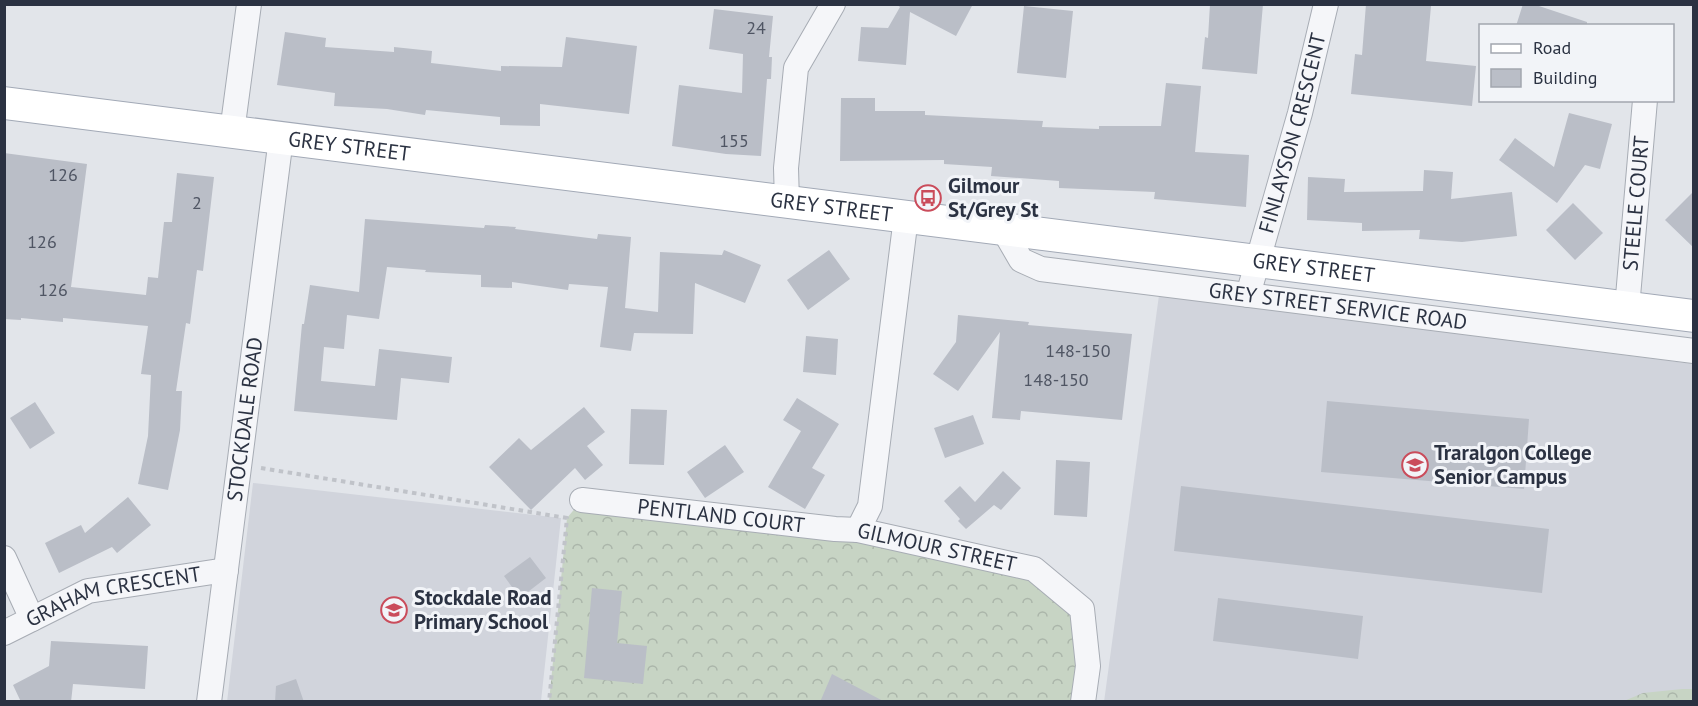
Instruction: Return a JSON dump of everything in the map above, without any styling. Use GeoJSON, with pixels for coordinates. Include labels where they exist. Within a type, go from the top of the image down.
{"type":"FeatureCollection","features":[{"type":"Feature","properties":{"kind":"main road","name":"GREY STREET"},"geometry":{"type":"LineString","coordinates":[[4,103],[1694,316]]}},
{"type":"Feature","properties":{"kind":"street"},"geometry":{"type":"LineString","coordinates":[[232,132],[249,4]]}},
{"type":"Feature","properties":{"kind":"street"},"geometry":{"type":"LineString","coordinates":[[787,202],[786,168],[796,68],[833,4]]}},
{"type":"Feature","properties":{"kind":"street","name":"FINLAYSON CRESCENT"},"geometry":{"type":"LineString","coordinates":[[1248,295],[1300,114],[1326,4]]}},
{"type":"Feature","properties":{"kind":"street","name":"STEELE COURT"},"geometry":{"type":"LineString","coordinates":[[1627,308],[1645,102]]}},
{"type":"Feature","properties":{"kind":"street","name":"STOCKDALE ROAD"},"geometry":{"type":"LineString","coordinates":[[208,702],[281,138]]}},
{"type":"Feature","properties":{"kind":"street","name":"GILMOUR STREET"},"geometry":{"type":"LineString","coordinates":[[906,217],[870,506],[858,530],[1034,569],[1082,609],[1088,666],[1083,702]]}},
{"type":"Feature","properties":{"kind":"street","name":"GREY STREET SERVICE ROAD"},"geometry":{"type":"LineString","coordinates":[[1003,229],[1021,260],[1041,269],[1694,351]]}},
{"type":"Feature","properties":{"kind":"street"},"geometry":{"type":"LineString","coordinates":[[1581,302],[1582,337]]}},
{"type":"Feature","properties":{"kind":"street","name":"PENTLAND COURT"},"geometry":{"type":"LineString","coordinates":[[582,500],[858,530]]}},
{"type":"Feature","properties":{"kind":"street"},"geometry":{"type":"LineString","coordinates":[[4,558],[32,619]]}},
{"type":"Feature","properties":{"kind":"street","name":"GRAHAM CRESCENT"},"geometry":{"type":"LineString","coordinates":[[4,633],[88,591],[226,570]]}},
{"type":"Feature","properties":{"kind":"path"},"geometry":{"type":"LineString","coordinates":[[239,464],[567,518],[549,702]]}},
{"type":"Feature","properties":{"kind":"shaded area","name":"Traralgon College Senior Campus"},"geometry":{"type":"Polygon","coordinates":[[[1159,295],[1693,364],[1693,701],[1104,702],[1159,295]]]}},
{"type":"Feature","properties":{"kind":"shaded area","name":"Stockdale Road Primary School"},"geometry":{"type":"Polygon","coordinates":[[[253,483],[561,518],[541,701],[227,702],[253,483]]]}},
{"type":"Feature","properties":{"kind":"green space"},"geometry":{"type":"Polygon","coordinates":[[[582,500],[1034,569],[1082,609],[1083,701],[549,702],[567,518],[582,500]]]}},
{"type":"Feature","properties":{"kind":"green space"},"geometry":{"type":"Polygon","coordinates":[[[1693,689],[1693,701],[1624,701],[1643,693],[1693,689]]]}},
{"type":"Feature","properties":{"kind":"building"},"geometry":{"type":"Polygon","coordinates":[[[896,4],[973,4],[956,36],[910,12],[906,65],[858,61],[861,27],[888,28],[900,7],[896,4]]]}},
{"type":"Feature","properties":{"kind":"building"},"geometry":{"type":"Polygon","coordinates":[[[1210,4],[1263,4],[1257,74],[1202,69],[1205,37],[1208,38],[1210,4]]]}},
{"type":"Feature","properties":{"kind":"building"},"geometry":{"type":"Polygon","coordinates":[[[1366,4],[1431,6],[1426,61],[1476,66],[1472,106],[1351,94],[1355,54],[1362,55],[1366,4]]]}},
{"type":"Feature","properties":{"kind":"building"},"geometry":{"type":"Polygon","coordinates":[[[1523,4],[1533,4],[1587,22],[1587,24],[1517,24],[1523,4]]]}},
{"type":"Feature","properties":{"kind":"building"},"geometry":{"type":"Polygon","coordinates":[[[1024,6],[1073,11],[1066,78],[1017,73],[1024,6]]]}},
{"type":"Feature","properties":{"kind":"building"},"geometry":{"type":"Polygon","coordinates":[[[714,9],[773,16],[769,57],[772,57],[771,79],[767,79],[761,156],[726,154],[672,146],[679,85],[742,93],[743,54],[709,49],[714,9]]]}},
{"type":"Feature","properties":{"kind":"building"},"geometry":{"type":"Polygon","coordinates":[[[285,32],[326,38],[325,47],[394,52],[394,47],[432,51],[431,63],[501,71],[501,66],[562,67],[566,37],[637,46],[629,114],[540,104],[540,126],[500,125],[500,117],[426,110],[425,115],[387,109],[334,106],[335,93],[277,85],[285,32]]]}},
{"type":"Feature","properties":{"kind":"building"},"geometry":{"type":"Polygon","coordinates":[[[1166,83],[1201,86],[1195,152],[1249,155],[1246,207],[1154,199],[1155,192],[1059,188],[1059,181],[991,176],[992,167],[944,164],[944,160],[840,161],[841,98],[875,98],[875,111],[925,111],[925,115],[1043,121],[1042,127],[1099,129],[1099,126],[1161,126],[1166,83]]]}},
{"type":"Feature","properties":{"kind":"building"},"geometry":{"type":"Polygon","coordinates":[[[1569,113],[1612,124],[1600,169],[1585,165],[1557,203],[1499,160],[1515,138],[1554,167],[1569,113]]]}},
{"type":"Feature","properties":{"kind":"building"},"geometry":{"type":"Polygon","coordinates":[[[4,153],[87,164],[71,287],[146,295],[148,277],[158,278],[164,222],[172,222],[177,173],[214,177],[203,271],[197,270],[190,324],[186,323],[176,391],[182,391],[180,430],[168,490],[138,484],[148,436],[151,375],[141,374],[148,326],[63,318],[63,322],[21,318],[21,320],[4,319],[4,153]]]}},
{"type":"Feature","properties":{"kind":"building"},"geometry":{"type":"Polygon","coordinates":[[[1424,170],[1453,172],[1451,199],[1512,192],[1517,236],[1462,242],[1419,239],[1420,230],[1362,231],[1362,223],[1307,220],[1308,177],[1345,179],[1344,192],[1423,191],[1424,170]]]}},
{"type":"Feature","properties":{"kind":"building"},"geometry":{"type":"Polygon","coordinates":[[[1694,191],[1694,248],[1665,220],[1694,191]]]}},
{"type":"Feature","properties":{"kind":"building"},"geometry":{"type":"Polygon","coordinates":[[[1573,203],[1603,233],[1575,260],[1546,230],[1573,203]]]}},
{"type":"Feature","properties":{"kind":"building"},"geometry":{"type":"Polygon","coordinates":[[[365,219],[484,228],[485,225],[516,227],[515,229],[597,239],[598,234],[631,237],[625,308],[658,312],[660,252],[722,255],[724,250],[761,265],[745,303],[695,283],[693,334],[634,333],[631,351],[600,347],[608,287],[569,284],[568,290],[512,282],[512,288],[481,287],[481,275],[387,267],[379,319],[347,315],[344,349],[324,347],[321,381],[375,386],[379,349],[452,357],[449,383],[401,378],[397,420],[294,411],[302,324],[304,324],[310,285],[359,292],[365,219]]]}},
{"type":"Feature","properties":{"kind":"building"},"geometry":{"type":"Polygon","coordinates":[[[829,250],[850,279],[808,310],[787,280],[829,250]]]}},
{"type":"Feature","properties":{"kind":"building"},"geometry":{"type":"Polygon","coordinates":[[[958,315],[1029,322],[1028,325],[1132,334],[1122,420],[1021,411],[1020,420],[992,418],[1000,332],[958,391],[933,374],[956,342],[958,315]]]}},
{"type":"Feature","properties":{"kind":"building"},"geometry":{"type":"Polygon","coordinates":[[[806,336],[838,339],[836,375],[803,372],[806,336]]]}},
{"type":"Feature","properties":{"kind":"building"},"geometry":{"type":"Polygon","coordinates":[[[797,398],[839,424],[812,468],[825,475],[805,509],[768,487],[801,431],[783,420],[797,398]]]}},
{"type":"Feature","properties":{"kind":"building"},"geometry":{"type":"Polygon","coordinates":[[[1327,401],[1529,419],[1524,489],[1321,472],[1327,401]]]}},
{"type":"Feature","properties":{"kind":"building"},"geometry":{"type":"Polygon","coordinates":[[[35,402],[55,433],[30,449],[10,418],[35,402]]]}},
{"type":"Feature","properties":{"kind":"building"},"geometry":{"type":"Polygon","coordinates":[[[584,407],[605,432],[587,446],[603,465],[585,480],[575,468],[531,510],[489,467],[519,438],[531,450],[584,407]]]}},
{"type":"Feature","properties":{"kind":"building"},"geometry":{"type":"Polygon","coordinates":[[[631,409],[667,410],[664,465],[629,464],[631,409]]]}},
{"type":"Feature","properties":{"kind":"building"},"geometry":{"type":"Polygon","coordinates":[[[973,415],[984,444],[945,458],[934,428],[973,415]]]}},
{"type":"Feature","properties":{"kind":"building"},"geometry":{"type":"Polygon","coordinates":[[[725,445],[744,472],[705,498],[687,472],[725,445]]]}},
{"type":"Feature","properties":{"kind":"building"},"geometry":{"type":"Polygon","coordinates":[[[1056,460],[1090,462],[1087,517],[1054,515],[1056,460]]]}},
{"type":"Feature","properties":{"kind":"building"},"geometry":{"type":"Polygon","coordinates":[[[1003,471],[1021,488],[1001,510],[994,505],[966,529],[944,501],[960,486],[975,502],[1003,471]]]}},
{"type":"Feature","properties":{"kind":"building"},"geometry":{"type":"Polygon","coordinates":[[[1181,486],[1549,529],[1542,593],[1174,551],[1181,486]]]}},
{"type":"Feature","properties":{"kind":"building"},"geometry":{"type":"Polygon","coordinates":[[[128,497],[151,525],[117,553],[112,547],[59,573],[45,543],[81,525],[85,533],[128,497]]]}},
{"type":"Feature","properties":{"kind":"building"},"geometry":{"type":"Polygon","coordinates":[[[530,557],[546,578],[520,598],[504,576],[530,557]]]}},
{"type":"Feature","properties":{"kind":"building"},"geometry":{"type":"Polygon","coordinates":[[[592,588],[622,591],[617,643],[647,646],[643,684],[584,678],[592,588]]]}},
{"type":"Feature","properties":{"kind":"building"},"geometry":{"type":"Polygon","coordinates":[[[1218,598],[1363,616],[1358,659],[1213,641],[1218,598]]]}},
{"type":"Feature","properties":{"kind":"building"},"geometry":{"type":"Polygon","coordinates":[[[51,641],[148,646],[145,689],[73,684],[71,702],[21,702],[13,685],[49,666],[51,641]]]}},
{"type":"Feature","properties":{"kind":"building"},"geometry":{"type":"Polygon","coordinates":[[[832,674],[885,702],[820,702],[832,674]]]}},
{"type":"Feature","properties":{"kind":"building"},"geometry":{"type":"Polygon","coordinates":[[[296,679],[304,702],[275,702],[276,686],[296,679]]]}},
{"type":"Feature","properties":{"kind":"place","name":"Gilmour St/Grey St"},"geometry":{"type":"Point","coordinates":[928,198]}},
{"type":"Feature","properties":{"kind":"place","name":"Traralgon College Senior Campus"},"geometry":{"type":"Point","coordinates":[1415,465]}},
{"type":"Feature","properties":{"kind":"place","name":"Stockdale Road Primary School"},"geometry":{"type":"Point","coordinates":[394,610]}}]}
